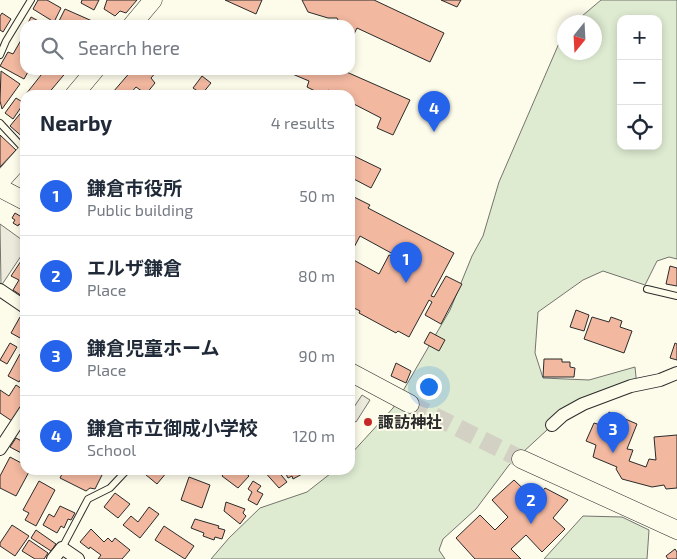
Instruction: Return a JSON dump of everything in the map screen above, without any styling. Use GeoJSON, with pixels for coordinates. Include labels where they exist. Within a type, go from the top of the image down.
{"type":"FeatureCollection","features":[{"type":"Feature","properties":{"kind":"street"},"geometry":{"type":"LineString","coordinates":[[136,20],[153,0]]}},
{"type":"Feature","properties":{"kind":"street"},"geometry":{"type":"LineString","coordinates":[[78,90],[91,75]]}},
{"type":"Feature","properties":{"kind":"street"},"geometry":{"type":"LineString","coordinates":[[0,182],[20,160]]}},
{"type":"Feature","properties":{"kind":"street"},"geometry":{"type":"LineString","coordinates":[[0,188],[20,198]]}},
{"type":"Feature","properties":{"kind":"street"},"geometry":{"type":"LineString","coordinates":[[0,290],[20,304]]}},
{"type":"Feature","properties":{"kind":"street"},"geometry":{"type":"LineString","coordinates":[[552,425],[563,415],[583,404],[631,386],[660,380],[677,374]]}},
{"type":"Feature","properties":{"kind":"street"},"geometry":{"type":"LineString","coordinates":[[355,375],[410,404]]}},
{"type":"Feature","properties":{"kind":"street"},"geometry":{"type":"LineString","coordinates":[[0,449],[20,418]]}},
{"type":"Feature","properties":{"kind":"street"},"geometry":{"type":"LineString","coordinates":[[0,424],[11,432]]}},
{"type":"Feature","properties":{"kind":"street"},"geometry":{"type":"LineString","coordinates":[[521,458],[677,530]]}},
{"type":"Feature","properties":{"kind":"street"},"geometry":{"type":"LineString","coordinates":[[53,559],[62,548],[78,559]]}},
{"type":"Feature","properties":{"kind":"lane"},"geometry":{"type":"LineString","coordinates":[[0,55],[6,41],[31,0]]}},
{"type":"Feature","properties":{"kind":"lane"},"geometry":{"type":"LineString","coordinates":[[0,123],[20,145]]}},
{"type":"Feature","properties":{"kind":"lane"},"geometry":{"type":"LineString","coordinates":[[647,289],[677,296]]}},
{"type":"Feature","properties":{"kind":"lane"},"geometry":{"type":"LineString","coordinates":[[62,548],[88,499],[110,488],[122,475]]}},
{"type":"Feature","properties":{"kind":"green space"},"geometry":{"type":"Polygon","coordinates":[[[601,0],[677,0],[677,259],[669,257],[657,261],[645,285],[603,271],[583,280],[538,312],[535,353],[543,378],[589,380],[635,367],[637,387],[560,418],[509,465],[476,509],[443,539],[439,550],[445,559],[211,559],[229,538],[260,508],[307,492],[329,475],[355,475],[355,450],[393,408],[450,310],[472,256],[483,236],[499,182],[557,48],[557,60],[602,60],[602,15],[583,15],[601,0]]]}},
{"type":"Feature","properties":{"kind":"green space"},"geometry":{"type":"Polygon","coordinates":[[[583,516],[622,517],[649,530],[647,559],[544,559],[583,516]]]}},
{"type":"Feature","properties":{"kind":"shaded area"},"geometry":{"type":"Polygon","coordinates":[[[0,224],[20,238],[20,258],[1,286],[0,224]]]}},
{"type":"Feature","properties":{"kind":"shaded area"},"geometry":{"type":"Polygon","coordinates":[[[362,395],[370,400],[356,422],[355,421],[355,406],[362,395]]]}},
{"type":"Feature","properties":{"kind":"building"},"geometry":{"type":"Polygon","coordinates":[[[38,0],[47,0],[61,8],[55,20],[51,20],[33,9],[38,0]]]}},
{"type":"Feature","properties":{"kind":"building"},"geometry":{"type":"Polygon","coordinates":[[[82,0],[99,0],[94,10],[81,3],[82,0]]]}},
{"type":"Feature","properties":{"kind":"building"},"geometry":{"type":"Polygon","coordinates":[[[107,0],[137,0],[126,13],[120,11],[115,16],[104,9],[107,0]]]}},
{"type":"Feature","properties":{"kind":"building"},"geometry":{"type":"Polygon","coordinates":[[[225,0],[262,0],[256,14],[225,0]]]}},
{"type":"Feature","properties":{"kind":"building"},"geometry":{"type":"Polygon","coordinates":[[[302,0],[374,0],[444,33],[430,62],[357,28],[355,32],[355,20],[338,20],[337,18],[328,18],[308,12],[302,0]]]}},
{"type":"Feature","properties":{"kind":"building"},"geometry":{"type":"Polygon","coordinates":[[[441,0],[461,0],[457,7],[441,0]]]}},
{"type":"Feature","properties":{"kind":"building"},"geometry":{"type":"Polygon","coordinates":[[[65,9],[90,20],[60,20],[65,9]]]}},
{"type":"Feature","properties":{"kind":"building"},"geometry":{"type":"Polygon","coordinates":[[[2,13],[11,19],[3,32],[0,30],[0,16],[2,13]]]}},
{"type":"Feature","properties":{"kind":"building"},"geometry":{"type":"Polygon","coordinates":[[[20,42],[20,75],[26,75],[24,79],[0,66],[8,52],[13,54],[20,42]]]}},
{"type":"Feature","properties":{"kind":"building"},"geometry":{"type":"Polygon","coordinates":[[[1,71],[20,84],[2,109],[0,101],[1,71]]]}},
{"type":"Feature","properties":{"kind":"building"},"geometry":{"type":"Polygon","coordinates":[[[41,75],[64,75],[51,90],[29,90],[41,75]]]}},
{"type":"Feature","properties":{"kind":"building"},"geometry":{"type":"Polygon","coordinates":[[[128,75],[154,75],[151,78],[155,83],[149,90],[140,90],[136,87],[133,90],[115,90],[128,75]]]}},
{"type":"Feature","properties":{"kind":"building"},"geometry":{"type":"Polygon","coordinates":[[[295,75],[353,75],[410,100],[393,135],[377,128],[381,118],[355,105],[355,90],[313,90],[307,87],[309,81],[295,75]]]}},
{"type":"Feature","properties":{"kind":"building"},"geometry":{"type":"Polygon","coordinates":[[[202,76],[211,83],[205,90],[193,88],[202,76]]]}},
{"type":"Feature","properties":{"kind":"building"},"geometry":{"type":"Polygon","coordinates":[[[16,98],[20,100],[20,109],[13,119],[5,113],[16,98]]]}},
{"type":"Feature","properties":{"kind":"building"},"geometry":{"type":"Polygon","coordinates":[[[20,114],[20,135],[10,126],[20,114]]]}},
{"type":"Feature","properties":{"kind":"building"},"geometry":{"type":"Polygon","coordinates":[[[0,135],[16,150],[0,167],[0,135]]]}},
{"type":"Feature","properties":{"kind":"building"},"geometry":{"type":"Polygon","coordinates":[[[355,156],[381,169],[371,188],[355,180],[355,156]]]}},
{"type":"Feature","properties":{"kind":"building"},"geometry":{"type":"Polygon","coordinates":[[[355,198],[370,205],[368,208],[454,253],[431,296],[434,297],[446,276],[462,284],[441,324],[425,315],[432,302],[429,300],[409,337],[398,331],[396,333],[359,313],[360,311],[355,308],[355,261],[379,274],[389,255],[392,256],[393,254],[360,236],[355,246],[355,198]]]}},
{"type":"Feature","properties":{"kind":"building"},"geometry":{"type":"Polygon","coordinates":[[[15,213],[20,216],[20,224],[18,226],[13,223],[15,220],[12,218],[15,213]]]}},
{"type":"Feature","properties":{"kind":"building"},"geometry":{"type":"Polygon","coordinates":[[[20,262],[20,295],[13,290],[19,280],[11,276],[20,262]]]}},
{"type":"Feature","properties":{"kind":"building"},"geometry":{"type":"Polygon","coordinates":[[[670,266],[677,268],[677,286],[666,284],[670,266]]]}},
{"type":"Feature","properties":{"kind":"building"},"geometry":{"type":"Polygon","coordinates":[[[576,310],[589,315],[584,331],[570,327],[576,310]]]}},
{"type":"Feature","properties":{"kind":"building"},"geometry":{"type":"Polygon","coordinates":[[[20,317],[20,338],[11,333],[20,317]]]}},
{"type":"Feature","properties":{"kind":"building"},"geometry":{"type":"Polygon","coordinates":[[[592,317],[609,322],[611,317],[622,321],[620,327],[632,331],[624,353],[584,339],[592,317]]]}},
{"type":"Feature","properties":{"kind":"building"},"geometry":{"type":"Polygon","coordinates":[[[430,332],[445,340],[439,351],[424,343],[430,332]]]}},
{"type":"Feature","properties":{"kind":"building"},"geometry":{"type":"Polygon","coordinates":[[[10,343],[17,347],[7,364],[0,360],[10,343]]]}},
{"type":"Feature","properties":{"kind":"building"},"geometry":{"type":"Polygon","coordinates":[[[675,343],[677,344],[677,360],[670,358],[675,343]]]}},
{"type":"Feature","properties":{"kind":"building"},"geometry":{"type":"Polygon","coordinates":[[[20,354],[20,380],[19,382],[8,376],[20,354]]]}},
{"type":"Feature","properties":{"kind":"building"},"geometry":{"type":"Polygon","coordinates":[[[544,359],[562,359],[562,362],[570,362],[570,367],[575,368],[574,377],[543,377],[544,359]]]}},
{"type":"Feature","properties":{"kind":"building"},"geometry":{"type":"Polygon","coordinates":[[[396,363],[411,371],[406,383],[391,376],[396,363]]]}},
{"type":"Feature","properties":{"kind":"building"},"geometry":{"type":"Polygon","coordinates":[[[16,385],[20,388],[20,408],[12,421],[0,413],[0,390],[9,396],[16,385]]]}},
{"type":"Feature","properties":{"kind":"building"},"geometry":{"type":"Polygon","coordinates":[[[609,412],[637,424],[627,449],[633,450],[629,461],[646,467],[649,459],[656,460],[654,437],[677,435],[677,488],[666,489],[664,485],[652,487],[622,479],[616,469],[617,467],[593,457],[596,445],[586,441],[594,423],[604,426],[609,412]]]}},
{"type":"Feature","properties":{"kind":"building"},"geometry":{"type":"Polygon","coordinates":[[[16,438],[20,440],[20,452],[10,447],[16,438]]]}},
{"type":"Feature","properties":{"kind":"building"},"geometry":{"type":"Polygon","coordinates":[[[10,457],[20,462],[20,475],[27,475],[16,496],[0,488],[0,476],[10,457]]]}},
{"type":"Feature","properties":{"kind":"building"},"geometry":{"type":"Polygon","coordinates":[[[62,475],[102,475],[95,489],[90,488],[86,491],[60,478],[62,475]]]}},
{"type":"Feature","properties":{"kind":"building"},"geometry":{"type":"Polygon","coordinates":[[[146,475],[164,475],[157,484],[146,475]]]}},
{"type":"Feature","properties":{"kind":"building"},"geometry":{"type":"Polygon","coordinates":[[[248,475],[249,476],[238,488],[222,476],[248,475]]]}},
{"type":"Feature","properties":{"kind":"building"},"geometry":{"type":"Polygon","coordinates":[[[267,475],[281,475],[287,482],[279,488],[267,475]]]}},
{"type":"Feature","properties":{"kind":"building"},"geometry":{"type":"Polygon","coordinates":[[[286,475],[300,475],[293,479],[292,476],[288,478],[286,475]]]}},
{"type":"Feature","properties":{"kind":"building"},"geometry":{"type":"Polygon","coordinates":[[[189,477],[210,485],[202,508],[181,500],[189,477]]]}},
{"type":"Feature","properties":{"kind":"building"},"geometry":{"type":"Polygon","coordinates":[[[514,480],[535,500],[545,488],[568,500],[553,518],[565,529],[542,552],[526,535],[511,549],[521,559],[475,559],[456,538],[480,515],[495,530],[508,517],[492,500],[514,480]]]}},
{"type":"Feature","properties":{"kind":"building"},"geometry":{"type":"Polygon","coordinates":[[[39,481],[55,490],[36,526],[25,520],[29,513],[23,510],[39,481]]]}},
{"type":"Feature","properties":{"kind":"building"},"geometry":{"type":"Polygon","coordinates":[[[253,481],[261,486],[257,491],[263,494],[257,505],[248,500],[252,492],[248,489],[253,481]]]}},
{"type":"Feature","properties":{"kind":"building"},"geometry":{"type":"Polygon","coordinates":[[[115,493],[130,504],[118,518],[104,507],[115,493]]]}},
{"type":"Feature","properties":{"kind":"building"},"geometry":{"type":"Polygon","coordinates":[[[226,502],[245,509],[243,513],[246,516],[240,524],[224,511],[226,502]]]}},
{"type":"Feature","properties":{"kind":"building"},"geometry":{"type":"Polygon","coordinates":[[[60,506],[75,513],[71,520],[68,519],[64,528],[61,526],[57,533],[43,525],[49,514],[54,517],[60,506]]]}},
{"type":"Feature","properties":{"kind":"building"},"geometry":{"type":"Polygon","coordinates":[[[149,507],[159,514],[140,538],[123,525],[131,516],[138,522],[149,507]]]}},
{"type":"Feature","properties":{"kind":"building"},"geometry":{"type":"Polygon","coordinates":[[[195,519],[219,526],[218,528],[225,530],[222,539],[215,537],[214,540],[203,536],[204,533],[191,528],[195,519]]]}},
{"type":"Feature","properties":{"kind":"building"},"geometry":{"type":"Polygon","coordinates":[[[12,525],[29,536],[15,556],[0,546],[12,525]]]}},
{"type":"Feature","properties":{"kind":"building"},"geometry":{"type":"Polygon","coordinates":[[[164,526],[194,546],[185,559],[155,540],[164,526]]]}},
{"type":"Feature","properties":{"kind":"building"},"geometry":{"type":"Polygon","coordinates":[[[91,529],[104,542],[108,538],[112,542],[115,538],[130,550],[122,559],[98,559],[101,555],[80,542],[91,529]]]}},
{"type":"Feature","properties":{"kind":"building"},"geometry":{"type":"Polygon","coordinates":[[[36,530],[56,544],[51,551],[31,538],[36,530]]]}},
{"type":"Feature","properties":{"kind":"building"},"geometry":{"type":"Polygon","coordinates":[[[29,540],[48,553],[44,559],[35,559],[22,551],[29,540]]]}},
{"type":"Feature","properties":{"kind":"building"},"geometry":{"type":"Polygon","coordinates":[[[675,549],[677,559],[668,559],[666,556],[675,549]]]}},
{"type":"Feature","properties":{"kind":"tunnel"},"geometry":{"type":"LineString","coordinates":[[410,404],[521,459]]}},
{"type":"Feature","properties":{"kind":"place","name":"鎌倉市立御成小学校"},"geometry":{"type":"Point","coordinates":[434,132]}},
{"type":"Feature","properties":{"kind":"place","name":"鎌倉市役所"},"geometry":{"type":"Point","coordinates":[406,283]}},
{"type":"Feature","properties":{"kind":"place","name":"諏訪神社"},"geometry":{"type":"Point","coordinates":[368,422]}},
{"type":"Feature","properties":{"kind":"place","name":"鎌倉児童ホーム"},"geometry":{"type":"Point","coordinates":[613,453]}},
{"type":"Feature","properties":{"kind":"place","name":"エルザ鎌倉"},"geometry":{"type":"Point","coordinates":[531,524]}}]}
